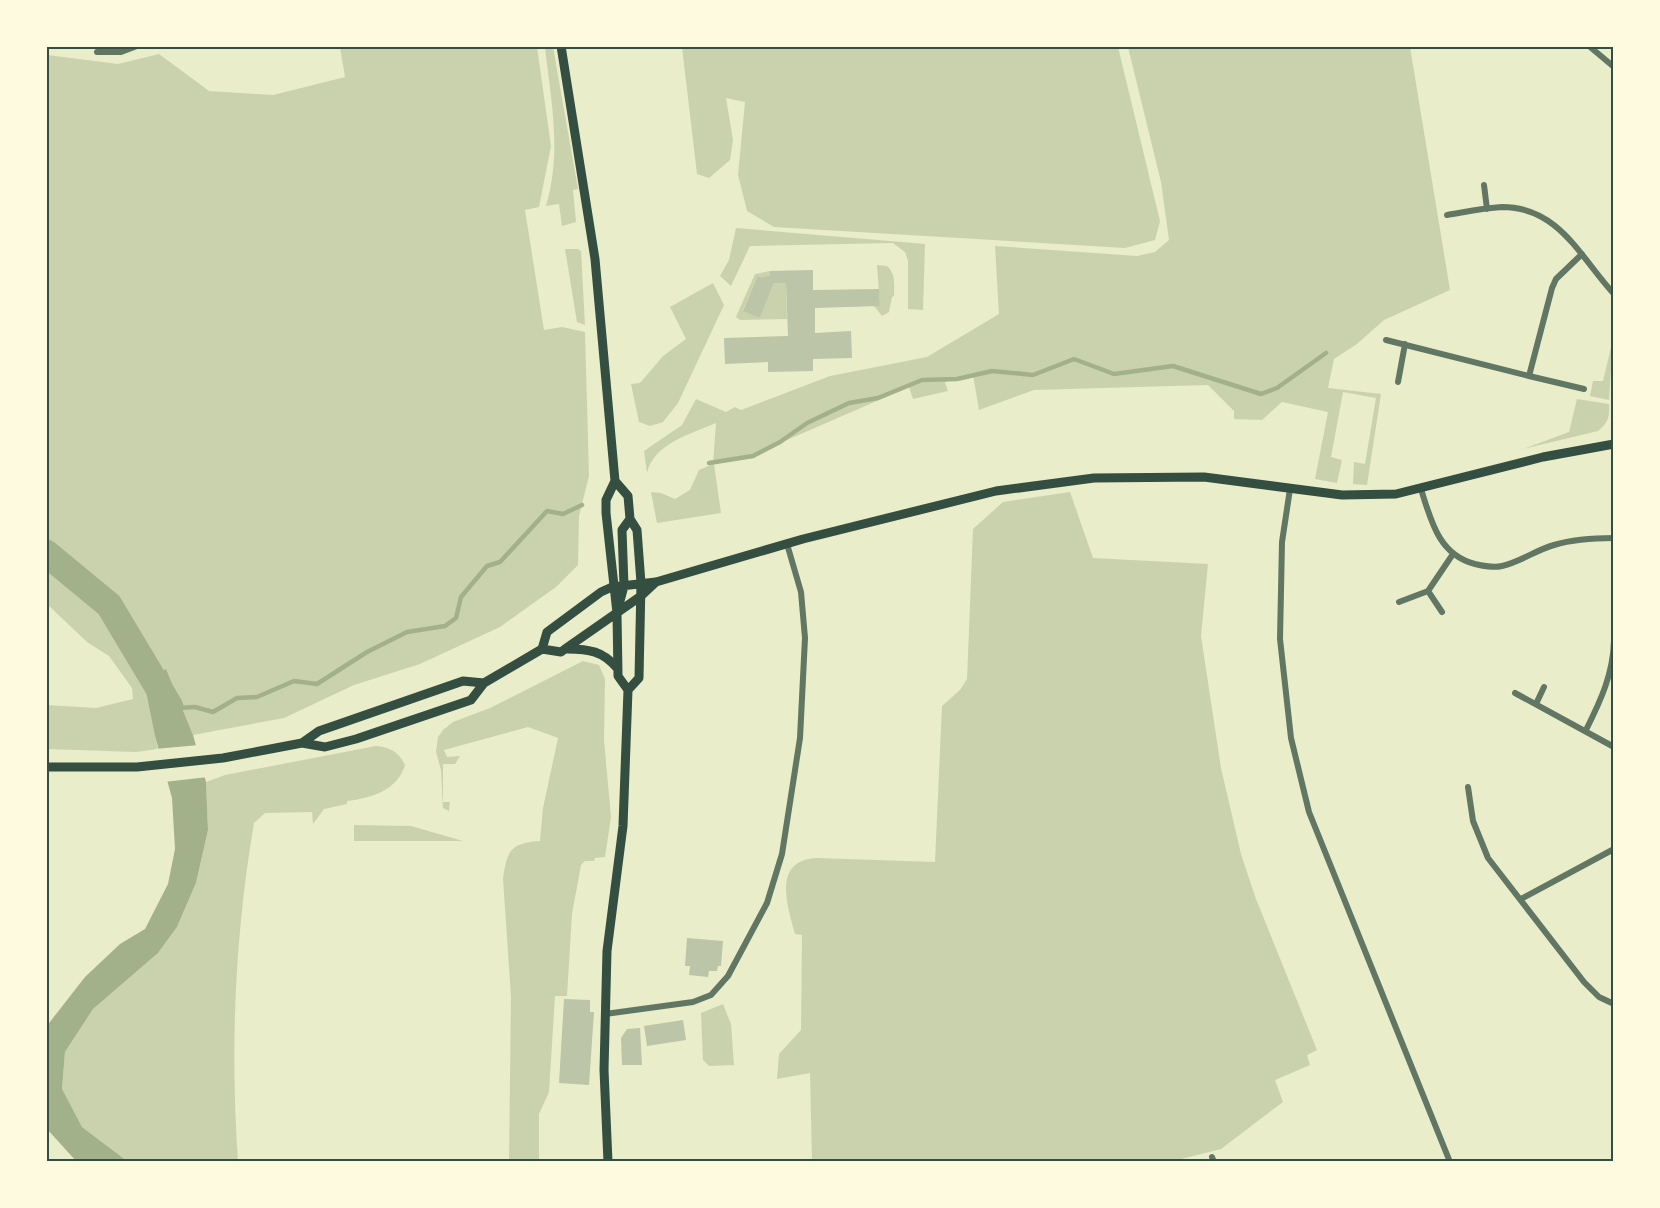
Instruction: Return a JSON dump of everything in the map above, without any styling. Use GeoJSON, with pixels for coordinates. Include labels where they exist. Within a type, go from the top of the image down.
{"type":"FeatureCollection","features":[{"type":"Feature","properties":{"kind":"main road"},"geometry":{"type":"LineString","coordinates":[[561,46],[595,259],[615,481],[606,500],[612,587],[617,613]]}},
{"type":"Feature","properties":{"kind":"main road"},"geometry":{"type":"LineString","coordinates":[[542,650],[547,632],[601,592],[612,587],[656,582],[787,544],[996,491],[1094,478],[1203,477],[1290,489],[1369,496],[1421,489],[1543,458],[1614,444]]}},
{"type":"Feature","properties":{"kind":"main road"},"geometry":{"type":"LineString","coordinates":[[615,481],[628,496],[630,519],[637,530],[641,583],[639,678],[628,690]]}},
{"type":"Feature","properties":{"kind":"main road"},"geometry":{"type":"LineString","coordinates":[[608,1161],[605,1014],[607,951],[623,826],[628,690],[618,676],[617,613],[624,586],[622,530],[630,519]]}},
{"type":"Feature","properties":{"kind":"main road"},"geometry":{"type":"LineString","coordinates":[[46,766],[137,767],[223,758],[302,743],[325,747],[356,739],[471,699],[484,683],[542,650],[561,652],[641,596],[656,582]]}},
{"type":"Feature","properties":{"kind":"main road"},"geometry":{"type":"LineString","coordinates":[[565,649],[595,650],[609,658],[617,668]]}},
{"type":"Feature","properties":{"kind":"main road"},"geometry":{"type":"LineString","coordinates":[[302,743],[319,731],[463,681],[484,683]]}},
{"type":"Feature","properties":{"kind":"street"},"geometry":{"type":"LineString","coordinates":[[97,52],[121,52],[137,46]]}},
{"type":"Feature","properties":{"kind":"street"},"geometry":{"type":"LineString","coordinates":[[1589,46],[1614,67]]}},
{"type":"Feature","properties":{"kind":"street"},"geometry":{"type":"LineString","coordinates":[[1484,185],[1487,209]]}},
{"type":"Feature","properties":{"kind":"street"},"geometry":{"type":"LineString","coordinates":[[1447,215],[1504,207],[1546,218],[1566,234],[1614,294]]}},
{"type":"Feature","properties":{"kind":"street"},"geometry":{"type":"LineString","coordinates":[[1528,375],[1556,279],[1582,254]]}},
{"type":"Feature","properties":{"kind":"street"},"geometry":{"type":"LineString","coordinates":[[1386,340],[1584,389]]}},
{"type":"Feature","properties":{"kind":"street"},"geometry":{"type":"LineString","coordinates":[[1398,382],[1405,344]]}},
{"type":"Feature","properties":{"kind":"street"},"geometry":{"type":"LineString","coordinates":[[1290,489],[1282,542],[1280,618],[1284,689],[1292,738],[1309,812],[1450,1161]]}},
{"type":"Feature","properties":{"kind":"street"},"geometry":{"type":"LineString","coordinates":[[1421,489],[1434,530],[1453,554],[1470,563],[1496,567],[1554,545],[1580,539],[1614,538]]}},
{"type":"Feature","properties":{"kind":"street"},"geometry":{"type":"LineString","coordinates":[[605,1014],[693,1002],[711,995],[728,976],[767,903],[782,854],[800,738],[805,638],[799,583],[787,544]]}},
{"type":"Feature","properties":{"kind":"street"},"geometry":{"type":"LineString","coordinates":[[1399,602],[1428,591],[1453,554]]}},
{"type":"Feature","properties":{"kind":"street"},"geometry":{"type":"LineString","coordinates":[[1428,591],[1442,612]]}},
{"type":"Feature","properties":{"kind":"street"},"geometry":{"type":"LineString","coordinates":[[1586,730],[1601,700],[1613,666],[1614,641]]}},
{"type":"Feature","properties":{"kind":"street"},"geometry":{"type":"LineString","coordinates":[[1536,704],[1544,687]]}},
{"type":"Feature","properties":{"kind":"street"},"geometry":{"type":"LineString","coordinates":[[1515,693],[1614,747]]}},
{"type":"Feature","properties":{"kind":"street"},"geometry":{"type":"LineString","coordinates":[[1468,788],[1473,822],[1488,858],[1584,982],[1599,997],[1614,1004]]}},
{"type":"Feature","properties":{"kind":"street"},"geometry":{"type":"LineString","coordinates":[[1521,899],[1614,849]]}},
{"type":"Feature","properties":{"kind":"shaded area"},"geometry":{"type":"Polygon","coordinates":[[[340,47],[537,47],[551,146],[539,207],[525,210],[544,330],[562,327],[585,332],[589,476],[579,516],[578,565],[556,587],[500,627],[420,664],[354,685],[284,718],[193,735],[166,670],[155,736],[158,749],[136,752],[47,749],[46,705],[96,708],[133,699],[132,688],[109,656],[87,642],[47,604],[47,55],[118,64],[159,54],[209,91],[273,95],[345,77],[340,47]]]}},
{"type":"Feature","properties":{"kind":"shaded area"},"geometry":{"type":"Polygon","coordinates":[[[545,47],[553,47],[578,189],[573,190],[576,222],[562,226],[559,204],[546,206],[551,186],[554,127],[545,47]]]}},
{"type":"Feature","properties":{"kind":"shaded area"},"geometry":{"type":"Polygon","coordinates":[[[682,47],[1118,47],[1160,221],[1155,240],[1125,248],[774,227],[747,211],[738,175],[745,102],[726,98],[733,140],[730,160],[709,178],[697,174],[682,47]]]}},
{"type":"Feature","properties":{"kind":"shaded area"},"geometry":{"type":"Polygon","coordinates":[[[1128,47],[1410,47],[1450,290],[1384,320],[1357,344],[1334,359],[1328,388],[1381,394],[1367,485],[1353,484],[1354,462],[1365,464],[1376,398],[1343,392],[1331,457],[1342,460],[1337,483],[1315,479],[1328,412],[1282,402],[1262,420],[1234,419],[1234,411],[1208,385],[1034,390],[979,410],[973,375],[945,382],[948,391],[913,399],[909,387],[764,450],[755,457],[714,464],[721,513],[657,523],[651,492],[661,493],[675,499],[690,490],[699,470],[713,464],[716,423],[665,447],[657,454],[647,473],[644,451],[682,425],[696,399],[726,412],[735,407],[741,410],[830,376],[927,357],[999,314],[995,246],[1137,256],[1155,252],[1169,240],[1161,182],[1128,47]]]}},
{"type":"Feature","properties":{"kind":"shaded area"},"geometry":{"type":"Polygon","coordinates":[[[736,228],[925,244],[923,310],[908,309],[908,261],[905,252],[893,243],[750,246],[731,286],[720,276],[729,260],[736,228]]]}},
{"type":"Feature","properties":{"kind":"shaded area"},"geometry":{"type":"Polygon","coordinates":[[[565,249],[581,251],[585,325],[577,322],[565,249]]]}},
{"type":"Feature","properties":{"kind":"shaded area"},"geometry":{"type":"Polygon","coordinates":[[[877,265],[887,266],[894,280],[894,296],[889,312],[882,316],[874,306],[880,306],[877,265]]]}},
{"type":"Feature","properties":{"kind":"shaded area"},"geometry":{"type":"Polygon","coordinates":[[[770,271],[770,276],[757,277],[743,310],[760,318],[774,283],[786,283],[787,319],[740,320],[736,317],[755,274],[770,271]]]}},
{"type":"Feature","properties":{"kind":"shaded area"},"geometry":{"type":"Polygon","coordinates":[[[713,283],[724,305],[678,403],[663,422],[650,426],[639,422],[631,384],[640,383],[663,356],[686,339],[670,307],[713,283]]]}},
{"type":"Feature","properties":{"kind":"shaded area"},"geometry":{"type":"Polygon","coordinates":[[[1613,339],[1609,400],[1590,396],[1593,381],[1603,381],[1613,339]]]}},
{"type":"Feature","properties":{"kind":"shaded area"},"geometry":{"type":"Polygon","coordinates":[[[1577,399],[1609,404],[1608,419],[1598,431],[1523,449],[1569,432],[1577,399]]]}},
{"type":"Feature","properties":{"kind":"shaded area"},"geometry":{"type":"Polygon","coordinates":[[[1070,492],[1093,558],[1208,564],[1201,636],[1221,768],[1241,854],[1256,899],[1317,1050],[1307,1055],[1310,1065],[1275,1080],[1283,1102],[1221,1149],[1173,1161],[812,1161],[810,1073],[777,1079],[779,1054],[801,1030],[802,935],[795,934],[789,910],[786,886],[788,875],[793,867],[803,861],[817,858],[935,862],[942,706],[960,690],[967,679],[973,529],[1003,502],[1070,492]]]}},
{"type":"Feature","properties":{"kind":"shaded area"},"geometry":{"type":"Polygon","coordinates":[[[583,661],[599,665],[605,679],[604,740],[611,817],[605,857],[585,861],[581,865],[572,914],[567,996],[555,996],[549,1092],[539,1114],[539,1161],[509,1161],[511,997],[503,879],[506,861],[512,850],[523,844],[540,841],[543,808],[558,738],[528,727],[444,750],[447,757],[460,756],[455,764],[443,764],[443,802],[450,802],[449,811],[443,808],[441,770],[436,752],[438,737],[453,722],[490,708],[583,661]]]}},
{"type":"Feature","properties":{"kind":"shaded area"},"geometry":{"type":"Polygon","coordinates":[[[166,669],[193,735],[206,782],[208,830],[196,883],[177,927],[158,953],[93,1009],[65,1052],[62,1089],[82,1127],[127,1161],[76,1161],[47,1129],[46,1027],[85,977],[120,944],[145,929],[168,884],[175,849],[172,798],[155,736],[144,681],[166,669]]]}},
{"type":"Feature","properties":{"kind":"shaded area"},"geometry":{"type":"Polygon","coordinates":[[[376,746],[394,751],[405,765],[396,781],[382,792],[324,809],[313,824],[312,812],[265,813],[254,823],[238,949],[234,1077],[238,1161],[127,1161],[82,1127],[62,1090],[65,1052],[93,1009],[158,953],[177,927],[196,883],[208,830],[206,782],[225,775],[376,746]]]}},
{"type":"Feature","properties":{"kind":"shaded area"},"geometry":{"type":"Polygon","coordinates":[[[354,825],[411,826],[463,841],[354,841],[354,825]]]}},
{"type":"Feature","properties":{"kind":"shaded area"},"geometry":{"type":"Polygon","coordinates":[[[723,1004],[731,1024],[734,1065],[709,1066],[703,1060],[701,1013],[723,1004]]]}},
{"type":"Feature","properties":{"kind":"pier"},"geometry":{"type":"Polygon","coordinates":[[[199,745],[208,777],[164,782],[155,749],[199,745]]]}},
{"type":"Feature","properties":{"kind":"building"},"geometry":{"type":"Polygon","coordinates":[[[813,270],[813,290],[879,289],[880,306],[815,308],[815,333],[851,331],[852,358],[813,359],[813,371],[768,372],[768,362],[725,364],[724,338],[788,336],[786,283],[774,283],[760,318],[743,311],[757,277],[770,276],[770,271],[813,270]]]}},
{"type":"Feature","properties":{"kind":"building"},"geometry":{"type":"Polygon","coordinates":[[[687,938],[723,941],[721,966],[718,966],[717,971],[709,971],[708,977],[689,975],[690,966],[685,966],[687,938]]]}},
{"type":"Feature","properties":{"kind":"building"},"geometry":{"type":"Polygon","coordinates":[[[564,999],[590,1000],[590,1012],[594,1012],[589,1085],[559,1083],[564,999]]]}},
{"type":"Feature","properties":{"kind":"building"},"geometry":{"type":"Polygon","coordinates":[[[683,1020],[686,1040],[647,1046],[644,1026],[683,1020]]]}},
{"type":"Feature","properties":{"kind":"building"},"geometry":{"type":"Polygon","coordinates":[[[640,1028],[642,1065],[622,1065],[621,1038],[627,1029],[640,1028]]]}},
{"type":"Feature","properties":{"kind":"waterway"},"geometry":{"type":"LineString","coordinates":[[709,463],[753,456],[780,442],[807,423],[849,403],[878,398],[922,380],[957,379],[992,371],[1033,375],[1074,359],[1114,374],[1173,366],[1261,394],[1277,388],[1326,353]]}},
{"type":"Feature","properties":{"kind":"waterway"},"geometry":{"type":"LineString","coordinates":[[178,708],[195,707],[213,712],[237,698],[257,697],[294,681],[317,684],[367,652],[407,632],[445,626],[456,618],[461,597],[487,566],[500,562],[547,511],[563,514],[582,505]]}},
{"type":"Feature","properties":{"kind":"waterway"},"geometry":{"type":"LineString","coordinates":[[46,553],[109,605],[170,707]]}}]}
